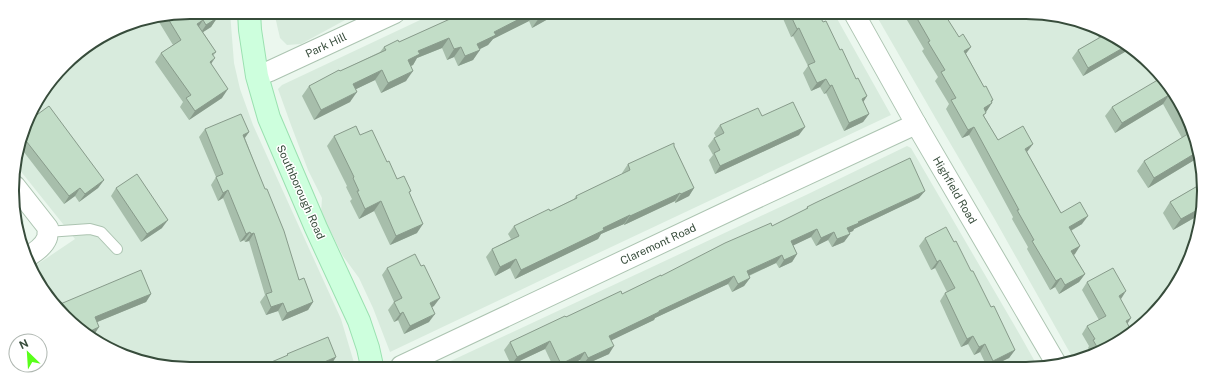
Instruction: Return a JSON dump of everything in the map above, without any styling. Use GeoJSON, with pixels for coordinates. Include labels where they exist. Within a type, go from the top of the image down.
{"type":"FeatureCollection","features":[{"type":"Feature","properties":{"kind":"street","name":"Southborough Road"},"geometry":{"type":"LineString","coordinates":[[249,19],[257,76],[269,118],[313,221],[359,321],[371,362]]}},
{"type":"Feature","properties":{"kind":"street","name":"Park Hill"},"geometry":{"type":"LineString","coordinates":[[257,76],[270,72],[382,19]]}},
{"type":"Feature","properties":{"kind":"street","name":"Highfield Road"},"geometry":{"type":"LineString","coordinates":[[857,19],[916,124],[1054,360]]}},
{"type":"Feature","properties":{"kind":"street","name":"Claremont Road"},"geometry":{"type":"LineString","coordinates":[[409,362],[916,124]]}},
{"type":"Feature","properties":{"kind":"street"},"geometry":{"type":"LineString","coordinates":[[19,191],[48,228],[47,238],[31,254]]}},
{"type":"Feature","properties":{"kind":"lane"},"geometry":{"type":"LineString","coordinates":[[47,232],[90,229],[100,232],[117,249]]}},
{"type":"Feature","properties":{"kind":"shaded area"},"geometry":{"type":"Polygon","coordinates":[[[231,19],[234,63],[240,89],[253,125],[341,319],[354,362],[179,362],[157,359],[125,349],[95,333],[69,312],[54,295],[36,265],[75,239],[20,170],[22,157],[32,125],[54,86],[69,69],[86,54],[105,42],[135,28],[168,20],[231,19]]]}},
{"type":"Feature","properties":{"kind":"shaded area"},"geometry":{"type":"Polygon","coordinates":[[[276,19],[347,19],[301,44],[287,45],[280,38],[276,19]]]}},
{"type":"Feature","properties":{"kind":"shaded area"},"geometry":{"type":"Polygon","coordinates":[[[422,19],[837,19],[891,115],[390,352],[373,308],[359,278],[343,256],[321,213],[322,198],[308,170],[278,89],[282,85],[422,19]]]}},
{"type":"Feature","properties":{"kind":"shaded area"},"geometry":{"type":"Polygon","coordinates":[[[878,19],[1048,20],[1091,32],[1130,54],[1147,69],[1162,86],[1174,105],[1188,135],[1196,168],[1197,202],[1194,224],[1184,256],[1162,295],[1147,312],[1130,327],[1091,349],[1072,356],[878,19]]]}},
{"type":"Feature","properties":{"kind":"shaded area"},"geometry":{"type":"Polygon","coordinates":[[[907,146],[911,148],[1035,362],[449,362],[806,195],[907,146]]]}},
{"type":"Feature","properties":{"kind":"shaded area"},"geometry":{"type":"Polygon","coordinates":[[[21,217],[24,221],[24,230],[21,217]]]}},
{"type":"Feature","properties":{"kind":"building"},"geometry":{"type":"Polygon","coordinates":[[[215,19],[206,25],[203,20],[197,24],[216,52],[212,54],[215,58],[210,62],[228,89],[195,111],[186,98],[191,95],[161,53],[181,40],[169,20],[215,19]]]}},
{"type":"Feature","properties":{"kind":"building"},"geometry":{"type":"Polygon","coordinates":[[[450,19],[519,19],[494,32],[496,35],[477,44],[480,50],[465,56],[461,47],[454,49],[449,38],[418,51],[420,54],[408,60],[413,71],[388,83],[382,70],[353,84],[357,92],[321,110],[309,86],[339,70],[340,71],[386,50],[384,47],[398,40],[399,42],[450,19]]]}},
{"type":"Feature","properties":{"kind":"building"},"geometry":{"type":"Polygon","coordinates":[[[792,19],[821,19],[823,22],[826,21],[840,50],[842,49],[856,79],[858,78],[867,96],[862,99],[869,114],[849,123],[832,85],[830,86],[826,79],[817,83],[808,65],[815,62],[799,28],[797,29],[792,19]]]}},
{"type":"Feature","properties":{"kind":"building"},"geometry":{"type":"Polygon","coordinates":[[[917,19],[948,19],[959,37],[963,34],[971,47],[964,51],[993,100],[991,101],[992,103],[984,108],[986,113],[983,115],[998,140],[1023,126],[1033,144],[1025,149],[1061,213],[1080,202],[1088,216],[1069,227],[1080,246],[1071,251],[1085,274],[1065,285],[1061,278],[1056,281],[1032,241],[1034,240],[1017,210],[1019,210],[974,127],[968,130],[951,100],[956,98],[941,72],[945,70],[928,42],[930,41],[917,19]]]}},
{"type":"Feature","properties":{"kind":"building"},"geometry":{"type":"Polygon","coordinates":[[[1101,37],[1122,49],[1088,68],[1078,50],[1101,37]]]}},
{"type":"Feature","properties":{"kind":"building"},"geometry":{"type":"Polygon","coordinates":[[[1157,80],[1168,95],[1122,123],[1112,107],[1157,80]]]}},
{"type":"Feature","properties":{"kind":"building"},"geometry":{"type":"Polygon","coordinates":[[[793,102],[805,127],[720,166],[714,153],[720,150],[714,138],[724,133],[720,125],[758,108],[762,116],[793,102]]]}},
{"type":"Feature","properties":{"kind":"building"},"geometry":{"type":"Polygon","coordinates":[[[49,106],[104,180],[85,194],[80,188],[69,196],[26,141],[37,115],[49,106]]]}},
{"type":"Feature","properties":{"kind":"building"},"geometry":{"type":"Polygon","coordinates":[[[241,114],[249,132],[243,135],[284,231],[299,280],[304,278],[313,302],[287,313],[283,303],[271,307],[266,294],[272,292],[254,233],[251,234],[250,232],[246,234],[228,190],[223,193],[216,177],[223,174],[205,129],[241,114]]]}},
{"type":"Feature","properties":{"kind":"building"},"geometry":{"type":"Polygon","coordinates":[[[356,126],[360,135],[372,130],[397,179],[404,176],[411,191],[409,192],[423,224],[396,236],[381,201],[365,209],[357,191],[359,191],[353,178],[354,177],[334,136],[356,126]]]}},
{"type":"Feature","properties":{"kind":"building"},"geometry":{"type":"Polygon","coordinates":[[[1188,134],[1193,154],[1154,178],[1144,161],[1188,134]]]}},
{"type":"Feature","properties":{"kind":"building"},"geometry":{"type":"Polygon","coordinates":[[[674,143],[674,146],[694,188],[630,215],[603,228],[604,230],[521,270],[516,259],[500,267],[492,249],[519,236],[514,226],[549,209],[550,211],[577,198],[576,196],[630,170],[628,164],[674,143]]]}},
{"type":"Feature","properties":{"kind":"building"},"geometry":{"type":"Polygon","coordinates":[[[910,158],[925,191],[847,228],[850,234],[837,239],[834,232],[821,238],[817,229],[791,241],[797,254],[784,260],[782,255],[747,271],[750,278],[738,284],[734,276],[659,311],[609,336],[614,346],[588,358],[585,352],[565,362],[560,362],[550,341],[517,357],[510,342],[621,291],[622,294],[725,243],[771,223],[772,226],[815,203],[910,158]]]}},
{"type":"Feature","properties":{"kind":"building"},"geometry":{"type":"Polygon","coordinates":[[[137,174],[168,220],[147,234],[116,188],[137,174]]]}},
{"type":"Feature","properties":{"kind":"building"},"geometry":{"type":"Polygon","coordinates":[[[1197,186],[1196,211],[1181,219],[1170,202],[1197,186]]]}},
{"type":"Feature","properties":{"kind":"building"},"geometry":{"type":"Polygon","coordinates":[[[946,227],[954,242],[956,241],[971,271],[973,271],[991,307],[994,306],[1015,350],[993,361],[985,344],[979,347],[973,336],[967,339],[945,293],[955,288],[940,260],[937,262],[925,238],[946,227]]]}},
{"type":"Feature","properties":{"kind":"building"},"geometry":{"type":"Polygon","coordinates":[[[415,254],[421,266],[424,265],[440,298],[430,303],[435,314],[410,326],[403,312],[400,314],[394,302],[402,298],[387,268],[415,254]]]}},
{"type":"Feature","properties":{"kind":"building"},"geometry":{"type":"Polygon","coordinates":[[[1113,268],[1126,291],[1119,296],[1131,318],[1126,321],[1129,327],[1097,346],[1093,340],[1095,339],[1087,326],[1106,316],[1087,282],[1113,268]]]}},
{"type":"Feature","properties":{"kind":"building"},"geometry":{"type":"Polygon","coordinates":[[[141,270],[151,294],[95,317],[99,327],[91,331],[69,312],[62,304],[141,270]]]}},
{"type":"Feature","properties":{"kind":"building"},"geometry":{"type":"Polygon","coordinates":[[[328,337],[336,357],[324,362],[271,362],[288,355],[287,354],[328,337]]]}}]}
